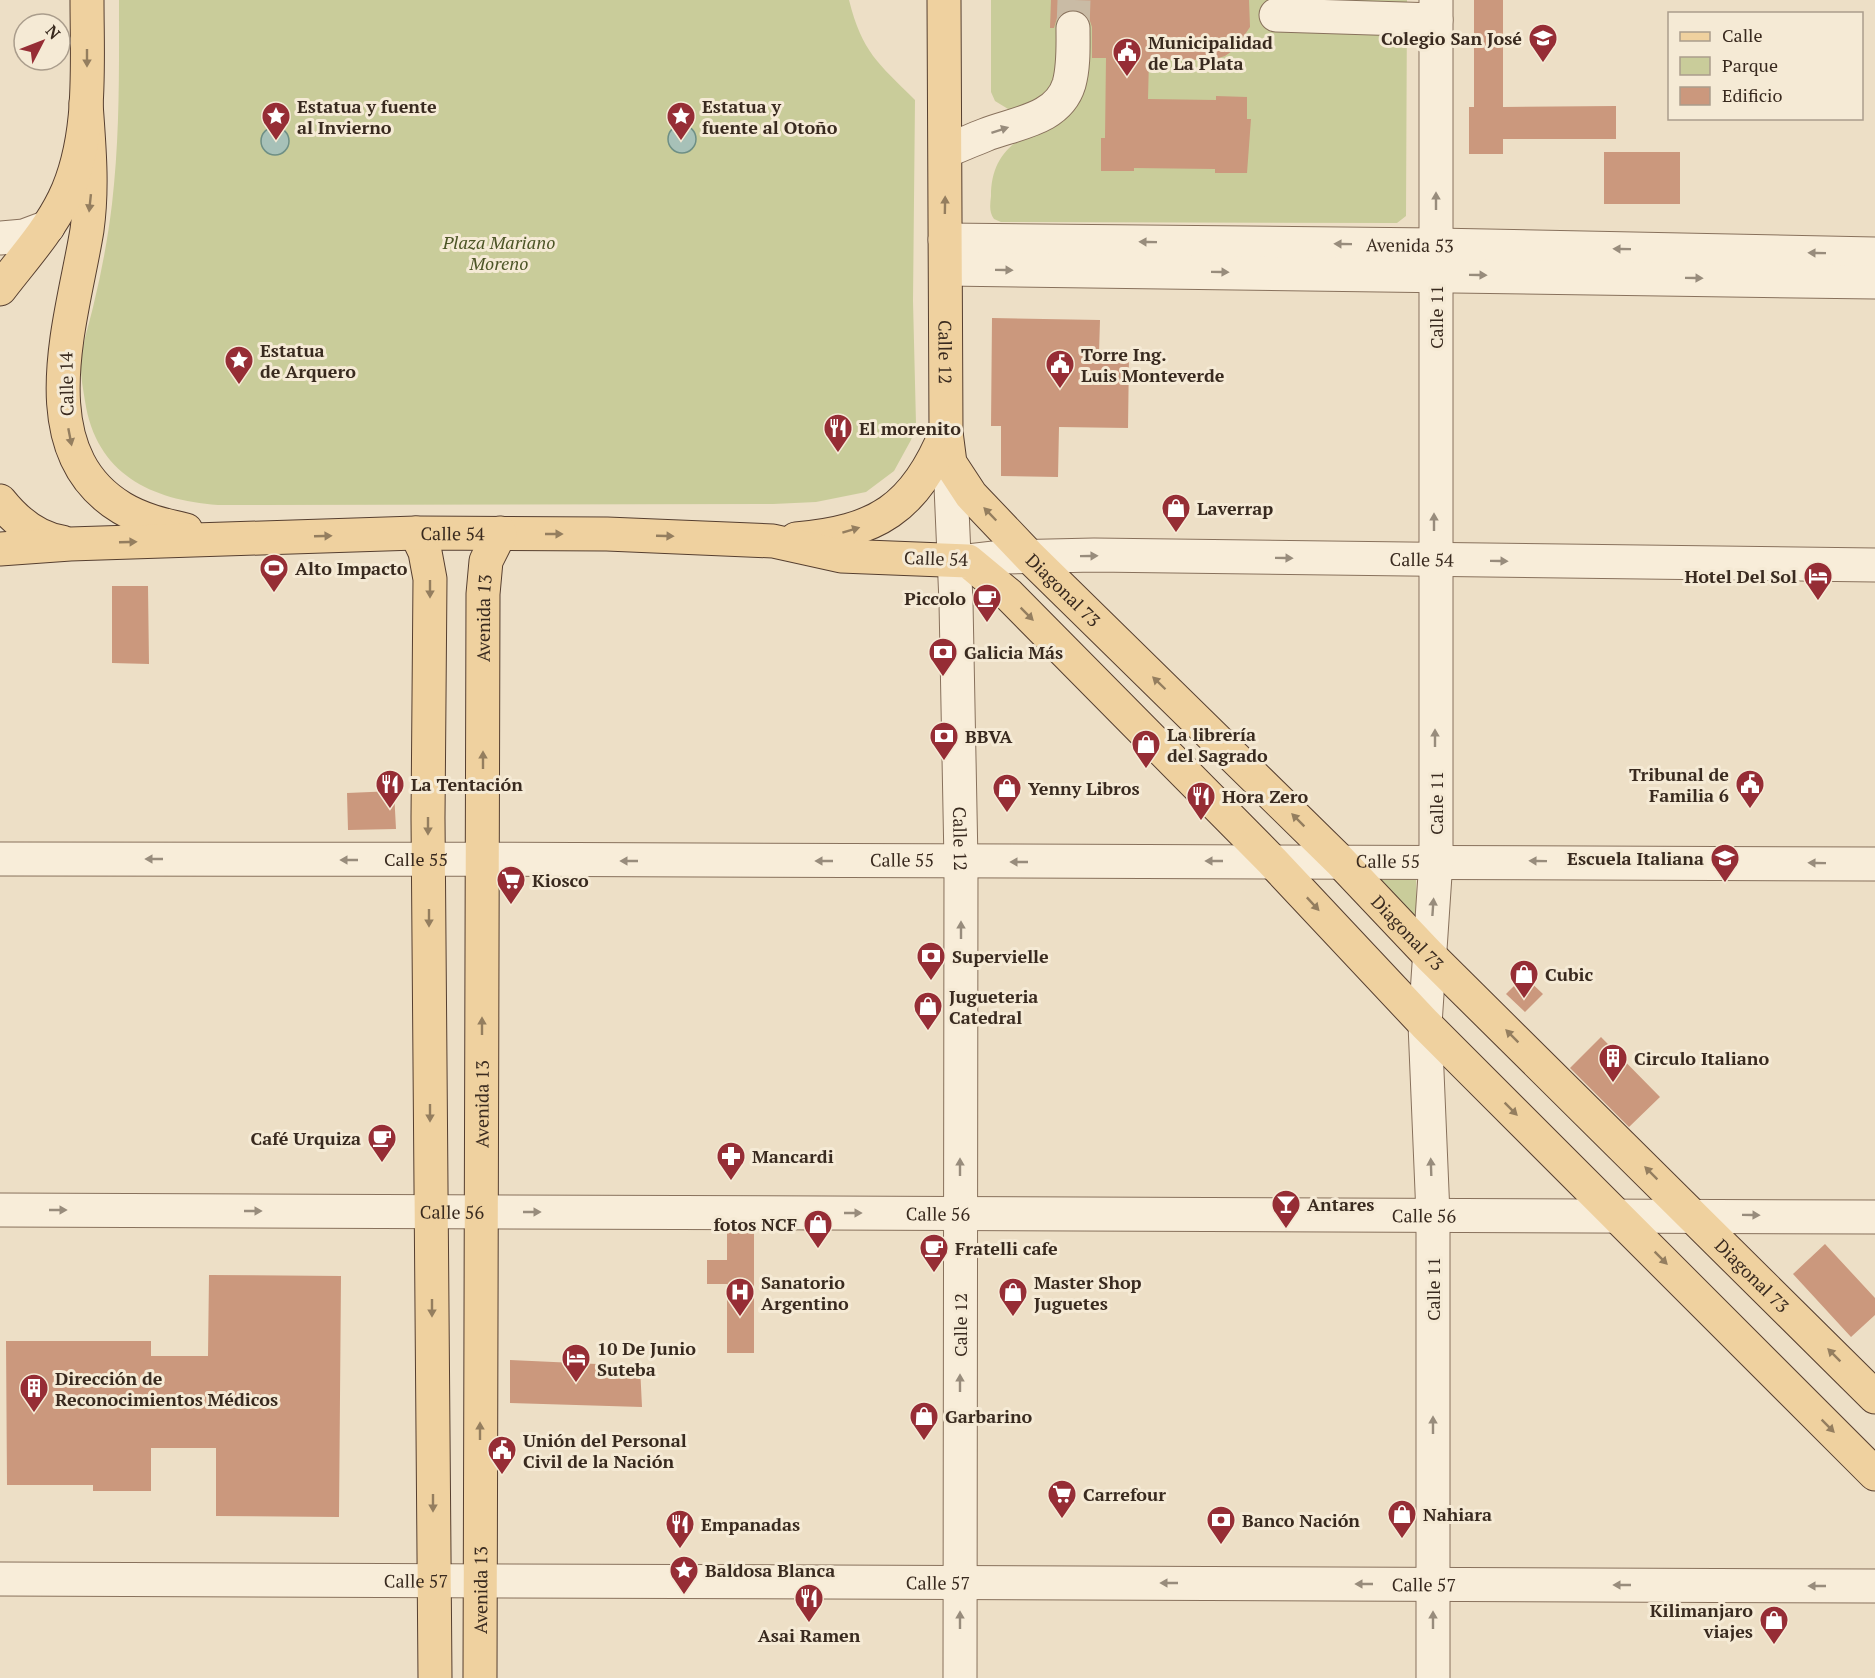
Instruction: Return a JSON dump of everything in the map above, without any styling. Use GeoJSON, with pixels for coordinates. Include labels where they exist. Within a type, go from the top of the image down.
{"type":"FeatureCollection","features":[{"type":"Feature","properties":{"kind":"main road","name":"Calle 14"},"geometry":{"type":"LineString","coordinates":[[87,0],[86,103],[92,183],[87,229],[63,354],[64,402],[71,446],[97,487],[121,508],[149,521],[220,538]]}},
{"type":"Feature","properties":{"kind":"main road","name":"Calle 12"},"geometry":{"type":"LineString","coordinates":[[944,0],[948,448]]}},
{"type":"Feature","properties":{"kind":"main road","name":"Calle 14"},"geometry":{"type":"LineString","coordinates":[[0,289],[48,227],[70,186],[86,103]]}},
{"type":"Feature","properties":{"kind":"main road"},"geometry":{"type":"LineString","coordinates":[[773,541],[826,536],[853,530],[886,514],[922,480],[934,461],[948,448]]}},
{"type":"Feature","properties":{"kind":"main road","name":"Diagonal 73"},"geometry":{"type":"LineString","coordinates":[[948,448],[971,495],[1030,557],[1340,861],[1429,955],[1875,1397]]}},
{"type":"Feature","properties":{"kind":"main road"},"geometry":{"type":"LineString","coordinates":[[0,501],[12,515],[33,531],[70,544]]}},
{"type":"Feature","properties":{"kind":"main road","name":"Calle 54"},"geometry":{"type":"LineString","coordinates":[[0,549],[220,538],[416,533],[607,534],[773,541],[841,556],[961,560]]}},
{"type":"Feature","properties":{"kind":"main road"},"geometry":{"type":"LineString","coordinates":[[416,533],[425,552],[430,579],[428,860],[435,1678]]}},
{"type":"Feature","properties":{"kind":"main road","name":"Avenida 13"},"geometry":{"type":"LineString","coordinates":[[480,1678],[483,594],[486,561],[501,533]]}},
{"type":"Feature","properties":{"kind":"main road"},"geometry":{"type":"LineString","coordinates":[[961,560],[1008,595],[1272,861],[1425,1024],[1620,1216],[1875,1474]]}},
{"type":"Feature","properties":{"kind":"street"},"geometry":{"type":"LineString","coordinates":[[1276,15],[1436,10]]}},
{"type":"Feature","properties":{"kind":"street","name":"Calle 11"},"geometry":{"type":"LineString","coordinates":[[1433,1678],[1433,1215],[1425,1024],[1436,860],[1434,560],[1436,10]]}},
{"type":"Feature","properties":{"kind":"street"},"geometry":{"type":"LineString","coordinates":[[946,151],[1030,121],[1051,110],[1062,98],[1069,85],[1073,60],[1073,28]]}},
{"type":"Feature","properties":{"kind":"street"},"geometry":{"type":"LineString","coordinates":[[0,238],[24,236],[48,227]]}},
{"type":"Feature","properties":{"kind":"street","name":"Avenida 53"},"geometry":{"type":"LineString","coordinates":[[945,255],[1436,260],[1875,254]]}},
{"type":"Feature","properties":{"kind":"street","name":"Avenida 53"},"geometry":{"type":"LineString","coordinates":[[1436,260],[1875,282]]}},
{"type":"Feature","properties":{"kind":"street","name":"Calle 12"},"geometry":{"type":"LineString","coordinates":[[948,448],[961,560],[960,1678]]}},
{"type":"Feature","properties":{"kind":"street","name":"Calle 54"},"geometry":{"type":"LineString","coordinates":[[961,560],[1030,557],[1875,565]]}},
{"type":"Feature","properties":{"kind":"street","name":"Calle 55"},"geometry":{"type":"LineString","coordinates":[[0,859],[961,862],[1436,860],[1875,864]]}},
{"type":"Feature","properties":{"kind":"street","name":"Calle 56"},"geometry":{"type":"LineString","coordinates":[[0,1210],[1620,1216],[1692,1214],[1875,1217]]}},
{"type":"Feature","properties":{"kind":"street","name":"Calle 57"},"geometry":{"type":"LineString","coordinates":[[0,1579],[1875,1586]]}},
{"type":"Feature","properties":{"kind":"green space","name":"Plaza Mariano Moreno"},"geometry":{"type":"Polygon","coordinates":[[[119,0],[849,0],[860,32],[873,56],[915,100],[913,301],[916,424],[911,440],[894,471],[866,492],[816,502],[773,504],[218,505],[170,497],[130,479],[114,465],[101,447],[91,426],[81,370],[83,346],[107,241],[115,178],[118,128],[119,0]]]}},
{"type":"Feature","properties":{"kind":"green space"},"geometry":{"type":"Polygon","coordinates":[[[991,0],[1065,0],[1065,62],[1055,91],[1013,112],[995,101],[991,92],[991,0]]]}},
{"type":"Feature","properties":{"kind":"green space"},"geometry":{"type":"Polygon","coordinates":[[[1082,0],[1407,0],[1406,216],[1397,223],[1001,222],[994,219],[990,202],[997,165],[1008,149],[1035,131],[1082,28],[1082,0]]]}},
{"type":"Feature","properties":{"kind":"green space"},"geometry":{"type":"Polygon","coordinates":[[[1365,872],[1416,875],[1417,922],[1365,872]]]}},
{"type":"Feature","properties":{"kind":"water"},"geometry":{"type":"Polygon","coordinates":[[[682,125],[692,129],[696,139],[692,149],[682,153],[672,149],[668,139],[672,129],[682,125]]]}},
{"type":"Feature","properties":{"kind":"water"},"geometry":{"type":"Polygon","coordinates":[[[275,127],[285,131],[289,141],[285,151],[275,155],[265,151],[261,141],[265,131],[275,127]]]}},
{"type":"Feature","properties":{"kind":"building","name":"Municipalidad de La Plata"},"geometry":{"type":"Polygon","coordinates":[[[1051,0],[1249,0],[1250,27],[1235,49],[1225,56],[1212,60],[1149,59],[1148,99],[1216,100],[1216,96],[1247,97],[1247,119],[1251,119],[1247,173],[1215,173],[1215,169],[1134,168],[1134,171],[1101,171],[1101,138],[1105,138],[1106,58],[1092,58],[1092,27],[1089,18],[1082,11],[1072,9],[1064,12],[1057,18],[1054,28],[1050,28],[1051,0]]]}},
{"type":"Feature","properties":{"kind":"building"},"geometry":{"type":"Polygon","coordinates":[[[1474,0],[1503,0],[1503,107],[1616,106],[1616,139],[1503,139],[1503,154],[1469,154],[1469,107],[1474,107],[1474,0]]]}},
{"type":"Feature","properties":{"kind":"building"},"geometry":{"type":"Polygon","coordinates":[[[1604,152],[1680,152],[1680,204],[1604,204],[1604,152]]]}},
{"type":"Feature","properties":{"kind":"building","name":"Torre Ing. Luis Monteverde"},"geometry":{"type":"Polygon","coordinates":[[[992,318],[1100,320],[1099,354],[1129,355],[1128,428],[1059,427],[1058,477],[1001,476],[1001,426],[991,426],[992,318]]]}},
{"type":"Feature","properties":{"kind":"building"},"geometry":{"type":"Polygon","coordinates":[[[112,586],[148,586],[149,664],[112,663],[112,586]]]}},
{"type":"Feature","properties":{"kind":"building"},"geometry":{"type":"Polygon","coordinates":[[[394,791],[396,829],[348,830],[347,793],[394,791]]]}},
{"type":"Feature","properties":{"kind":"building","name":"Cubic"},"geometry":{"type":"Polygon","coordinates":[[[1524,976],[1543,994],[1525,1012],[1506,994],[1524,976]]]}},
{"type":"Feature","properties":{"kind":"building","name":"Circulo Italiano"},"geometry":{"type":"Polygon","coordinates":[[[1601,1037],[1660,1097],[1629,1127],[1570,1068],[1601,1037]]]}},
{"type":"Feature","properties":{"kind":"building","name":"Sanatorio Argentino"},"geometry":{"type":"Polygon","coordinates":[[[727,1231],[754,1232],[754,1353],[727,1353],[727,1284],[707,1284],[707,1260],[727,1260],[727,1231]]]}},
{"type":"Feature","properties":{"kind":"building"},"geometry":{"type":"Polygon","coordinates":[[[1825,1244],[1875,1298],[1875,1315],[1851,1337],[1793,1274],[1825,1244]]]}},
{"type":"Feature","properties":{"kind":"building"},"geometry":{"type":"Polygon","coordinates":[[[209,1275],[341,1276],[339,1517],[216,1516],[216,1448],[151,1448],[151,1491],[93,1491],[93,1485],[7,1485],[6,1341],[151,1341],[151,1356],[208,1356],[209,1275]]]}},
{"type":"Feature","properties":{"kind":"building","name":"10 De Junio Suteba"},"geometry":{"type":"Polygon","coordinates":[[[510,1360],[640,1366],[642,1407],[510,1403],[510,1360]]]}},
{"type":"Feature","properties":{"kind":"tunnel"},"geometry":{"type":"LineString","coordinates":[[1073,28],[1074,0]]}},
{"type":"Feature","properties":{"kind":"place","name":"Colegio San José"},"geometry":{"type":"Point","coordinates":[1543,64]}},
{"type":"Feature","properties":{"kind":"place","name":"Municipalidad de La Plata"},"geometry":{"type":"Point","coordinates":[1127,78]}},
{"type":"Feature","properties":{"kind":"place","name":"Estatua y fuente al Invierno"},"geometry":{"type":"Point","coordinates":[276,142]}},
{"type":"Feature","properties":{"kind":"place","name":"Estatua y fuente al Otoño"},"geometry":{"type":"Point","coordinates":[681,142]}},
{"type":"Feature","properties":{"kind":"place","name":"Estatua de Arquero"},"geometry":{"type":"Point","coordinates":[239,386]}},
{"type":"Feature","properties":{"kind":"place","name":"Torre Ing. Luis Monteverde"},"geometry":{"type":"Point","coordinates":[1060,390]}},
{"type":"Feature","properties":{"kind":"place","name":"El morenito"},"geometry":{"type":"Point","coordinates":[838,454]}},
{"type":"Feature","properties":{"kind":"place","name":"Laverrap"},"geometry":{"type":"Point","coordinates":[1176,534]}},
{"type":"Feature","properties":{"kind":"place","name":"Alto Impacto"},"geometry":{"type":"Point","coordinates":[274,594]}},
{"type":"Feature","properties":{"kind":"place","name":"Hotel Del Sol"},"geometry":{"type":"Point","coordinates":[1818,602]}},
{"type":"Feature","properties":{"kind":"place","name":"Piccolo"},"geometry":{"type":"Point","coordinates":[987,624]}},
{"type":"Feature","properties":{"kind":"place","name":"Galicia Más"},"geometry":{"type":"Point","coordinates":[943,678]}},
{"type":"Feature","properties":{"kind":"place","name":"BBVA"},"geometry":{"type":"Point","coordinates":[944,762]}},
{"type":"Feature","properties":{"kind":"place","name":"La librería del Sagrado"},"geometry":{"type":"Point","coordinates":[1146,770]}},
{"type":"Feature","properties":{"kind":"place","name":"La Tentación"},"geometry":{"type":"Point","coordinates":[390,810]}},
{"type":"Feature","properties":{"kind":"place","name":"Tribunal de Familia 6"},"geometry":{"type":"Point","coordinates":[1750,810]}},
{"type":"Feature","properties":{"kind":"place","name":"Yenny Libros"},"geometry":{"type":"Point","coordinates":[1007,814]}},
{"type":"Feature","properties":{"kind":"place","name":"Hora Zero"},"geometry":{"type":"Point","coordinates":[1201,822]}},
{"type":"Feature","properties":{"kind":"place","name":"Escuela Italiana"},"geometry":{"type":"Point","coordinates":[1725,884]}},
{"type":"Feature","properties":{"kind":"place","name":"Kiosco"},"geometry":{"type":"Point","coordinates":[511,906]}},
{"type":"Feature","properties":{"kind":"place","name":"Supervielle"},"geometry":{"type":"Point","coordinates":[931,982]}},
{"type":"Feature","properties":{"kind":"place","name":"Cubic"},"geometry":{"type":"Point","coordinates":[1524,1000]}},
{"type":"Feature","properties":{"kind":"place","name":"Jugueteria Catedral"},"geometry":{"type":"Point","coordinates":[928,1032]}},
{"type":"Feature","properties":{"kind":"place","name":"Circulo Italiano"},"geometry":{"type":"Point","coordinates":[1613,1084]}},
{"type":"Feature","properties":{"kind":"place","name":"Café Urquiza"},"geometry":{"type":"Point","coordinates":[382,1164]}},
{"type":"Feature","properties":{"kind":"place","name":"Mancardi"},"geometry":{"type":"Point","coordinates":[731,1182]}},
{"type":"Feature","properties":{"kind":"place","name":"Antares"},"geometry":{"type":"Point","coordinates":[1286,1230]}},
{"type":"Feature","properties":{"kind":"place","name":"fotos NCF"},"geometry":{"type":"Point","coordinates":[818,1250]}},
{"type":"Feature","properties":{"kind":"place","name":"Fratelli cafe"},"geometry":{"type":"Point","coordinates":[934,1274]}},
{"type":"Feature","properties":{"kind":"place","name":"Sanatorio Argentino"},"geometry":{"type":"Point","coordinates":[740,1318]}},
{"type":"Feature","properties":{"kind":"place","name":"Master Shop Juguetes"},"geometry":{"type":"Point","coordinates":[1013,1318]}},
{"type":"Feature","properties":{"kind":"place","name":"10 De Junio Suteba"},"geometry":{"type":"Point","coordinates":[576,1384]}},
{"type":"Feature","properties":{"kind":"place","name":"Dirección de Reconocimientos Médicos"},"geometry":{"type":"Point","coordinates":[34,1414]}},
{"type":"Feature","properties":{"kind":"place","name":"Garbarino"},"geometry":{"type":"Point","coordinates":[924,1442]}},
{"type":"Feature","properties":{"kind":"place","name":"Unión del Personal Civil de la Nación"},"geometry":{"type":"Point","coordinates":[502,1476]}},
{"type":"Feature","properties":{"kind":"place","name":"Carrefour"},"geometry":{"type":"Point","coordinates":[1062,1520]}},
{"type":"Feature","properties":{"kind":"place","name":"Nahiara"},"geometry":{"type":"Point","coordinates":[1402,1540]}},
{"type":"Feature","properties":{"kind":"place","name":"Banco Nación"},"geometry":{"type":"Point","coordinates":[1221,1546]}},
{"type":"Feature","properties":{"kind":"place","name":"Empanadas"},"geometry":{"type":"Point","coordinates":[680,1550]}},
{"type":"Feature","properties":{"kind":"place","name":"Baldosa Blanca"},"geometry":{"type":"Point","coordinates":[684,1596]}},
{"type":"Feature","properties":{"kind":"place","name":"Asai Ramen"},"geometry":{"type":"Point","coordinates":[809,1624]}},
{"type":"Feature","properties":{"kind":"place","name":"Kilimanjaro viajes"},"geometry":{"type":"Point","coordinates":[1774,1646]}}]}
